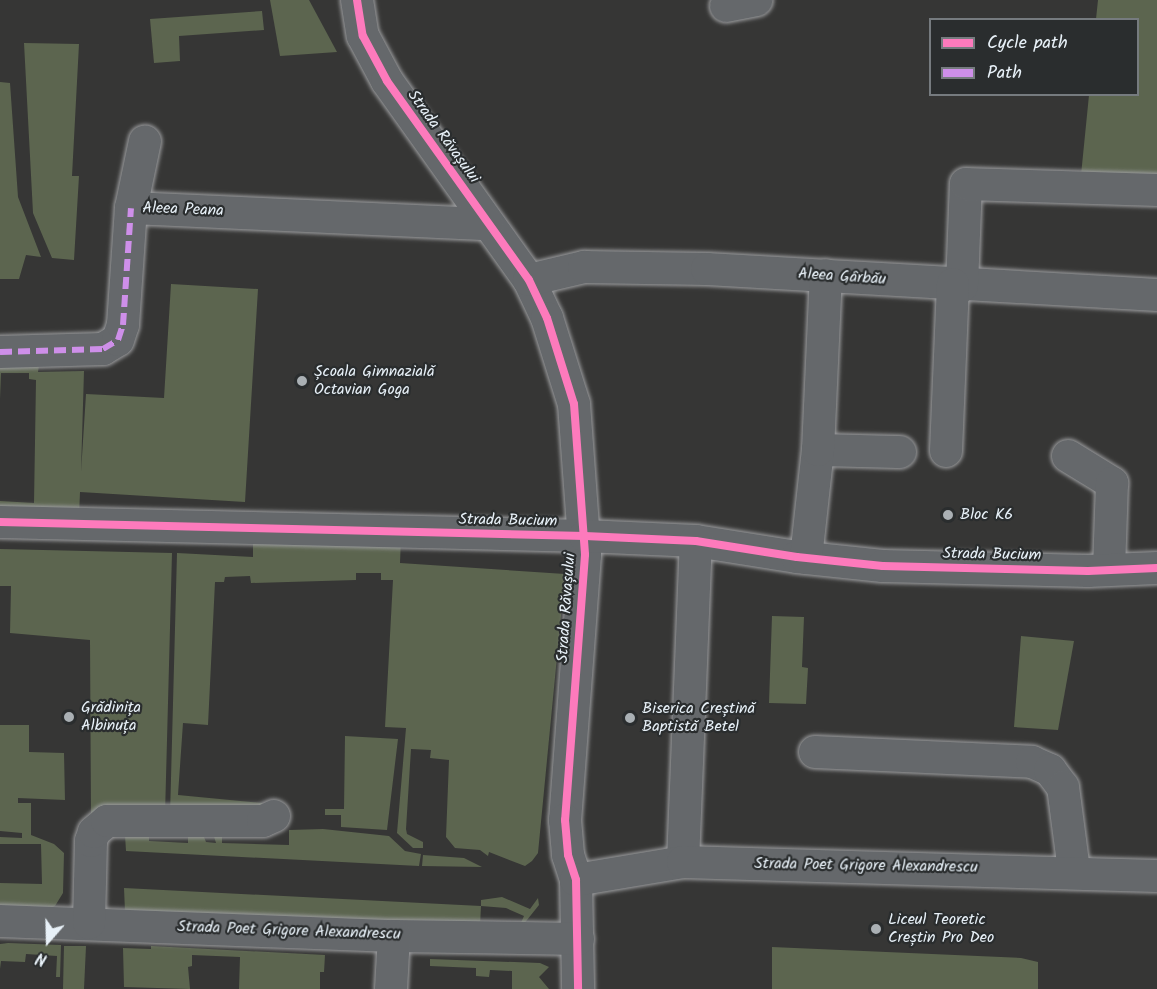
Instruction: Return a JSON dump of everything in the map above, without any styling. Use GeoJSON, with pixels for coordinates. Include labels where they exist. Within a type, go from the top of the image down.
{"type":"FeatureCollection","features":[{"type":"Feature","properties":{"kind":"street","name":"Strada Răvașului"},"geometry":{"type":"LineString","coordinates":[[357,0],[363,36],[387,81],[529,280],[547,318],[574,404],[578,488],[585,536],[565,820],[568,855],[576,880],[578,989]]}},
{"type":"Feature","properties":{"kind":"street"},"geometry":{"type":"LineString","coordinates":[[726,6],[756,0]]}},
{"type":"Feature","properties":{"kind":"street"},"geometry":{"type":"LineString","coordinates":[[130,208],[145,141]]}},
{"type":"Feature","properties":{"kind":"street"},"geometry":{"type":"LineString","coordinates":[[946,451],[966,184],[995,178],[1157,190]]}},
{"type":"Feature","properties":{"kind":"street","name":"Aleea Peana"},"geometry":{"type":"LineString","coordinates":[[0,352],[103,349],[118,340],[123,325],[130,208],[488,224]]}},
{"type":"Feature","properties":{"kind":"street","name":"Aleea Gârbău"},"geometry":{"type":"LineString","coordinates":[[529,280],[584,267],[826,275],[957,285],[1078,288],[1157,295]]}},
{"type":"Feature","properties":{"kind":"street"},"geometry":{"type":"LineString","coordinates":[[806,558],[818,450],[826,275]]}},
{"type":"Feature","properties":{"kind":"street"},"geometry":{"type":"LineString","coordinates":[[818,450],[900,452]]}},
{"type":"Feature","properties":{"kind":"street"},"geometry":{"type":"LineString","coordinates":[[1068,456],[1112,483],[1109,569]]}},
{"type":"Feature","properties":{"kind":"street","name":"Strada Bucium"},"geometry":{"type":"LineString","coordinates":[[0,522],[585,536],[696,541],[806,558],[883,566],[1157,568]]}},
{"type":"Feature","properties":{"kind":"street"},"geometry":{"type":"LineString","coordinates":[[683,862],[696,541]]}},
{"type":"Feature","properties":{"kind":"street"},"geometry":{"type":"LineString","coordinates":[[815,752],[1032,762],[1050,770],[1064,787],[1074,871]]}},
{"type":"Feature","properties":{"kind":"street"},"geometry":{"type":"LineString","coordinates":[[88,923],[91,841],[94,832],[107,820],[263,821],[274,816]]}},
{"type":"Feature","properties":{"kind":"street","name":"Strada Poet Grigore Alexandrescu"},"geometry":{"type":"LineString","coordinates":[[576,880],[683,862],[1074,871],[1157,876]]}},
{"type":"Feature","properties":{"kind":"street","name":"Strada Poet Grigore Alexandrescu"},"geometry":{"type":"LineString","coordinates":[[0,921],[394,936],[578,939]]}},
{"type":"Feature","properties":{"kind":"street"},"geometry":{"type":"LineString","coordinates":[[391,989],[394,936]]}},
{"type":"Feature","properties":{"kind":"green space"},"geometry":{"type":"Polygon","coordinates":[[[270,0],[309,0],[337,52],[280,56],[270,0]]]}},
{"type":"Feature","properties":{"kind":"green space"},"geometry":{"type":"Polygon","coordinates":[[[1098,0],[1157,0],[1157,177],[1081,175],[1089,96],[1139,96],[1139,18],[1096,18],[1098,0]]]}},
{"type":"Feature","properties":{"kind":"green space"},"geometry":{"type":"Polygon","coordinates":[[[262,11],[264,30],[179,36],[180,61],[154,63],[150,19],[262,11]]]}},
{"type":"Feature","properties":{"kind":"green space"},"geometry":{"type":"Polygon","coordinates":[[[24,43],[79,44],[72,176],[79,176],[74,260],[52,258],[33,213],[24,43]]]}},
{"type":"Feature","properties":{"kind":"green space"},"geometry":{"type":"Polygon","coordinates":[[[0,82],[10,83],[18,197],[41,257],[26,255],[19,279],[0,279],[0,82]]]}},
{"type":"Feature","properties":{"kind":"green space"},"geometry":{"type":"Polygon","coordinates":[[[171,284],[258,289],[245,502],[80,492],[79,517],[0,515],[0,501],[34,503],[36,380],[29,379],[29,373],[1,373],[0,399],[0,364],[39,365],[38,372],[84,371],[81,472],[86,394],[164,398],[171,284]]]}},
{"type":"Feature","properties":{"kind":"green space"},"geometry":{"type":"Polygon","coordinates":[[[253,534],[401,538],[400,563],[565,574],[538,853],[532,861],[525,866],[489,852],[488,856],[480,850],[455,848],[446,837],[449,760],[430,758],[431,750],[411,749],[406,829],[407,834],[423,842],[423,848],[413,848],[397,833],[406,728],[385,727],[393,580],[381,580],[381,573],[356,573],[356,580],[251,583],[250,576],[225,577],[224,582],[215,582],[208,725],[183,723],[178,795],[262,803],[261,817],[170,816],[177,553],[253,557],[253,534]]]}},
{"type":"Feature","properties":{"kind":"green space"},"geometry":{"type":"Polygon","coordinates":[[[0,549],[172,553],[165,815],[91,817],[90,640],[10,633],[11,586],[0,586],[0,549]]]}},
{"type":"Feature","properties":{"kind":"green space"},"geometry":{"type":"Polygon","coordinates":[[[772,616],[804,617],[802,667],[808,668],[806,704],[769,703],[772,616]]]}},
{"type":"Feature","properties":{"kind":"green space"},"geometry":{"type":"Polygon","coordinates":[[[1021,636],[1074,641],[1058,730],[1014,727],[1021,636]]]}},
{"type":"Feature","properties":{"kind":"green space"},"geometry":{"type":"Polygon","coordinates":[[[0,725],[29,725],[29,752],[64,753],[65,800],[18,798],[18,803],[31,803],[31,835],[54,844],[64,853],[63,893],[55,906],[45,910],[0,908],[0,883],[42,884],[41,844],[0,844],[0,837],[22,838],[22,833],[0,831],[0,725]]]}},
{"type":"Feature","properties":{"kind":"green space"},"geometry":{"type":"Polygon","coordinates":[[[345,736],[398,739],[387,830],[341,827],[341,815],[325,815],[325,809],[344,809],[345,736]]]}},
{"type":"Feature","properties":{"kind":"green space"},"geometry":{"type":"Polygon","coordinates":[[[149,821],[149,841],[188,843],[188,822],[198,822],[206,842],[216,843],[210,823],[222,822],[222,843],[289,845],[289,830],[323,829],[389,836],[405,851],[421,854],[419,866],[126,851],[125,835],[149,821]]]}},
{"type":"Feature","properties":{"kind":"green space"},"geometry":{"type":"Polygon","coordinates":[[[423,855],[464,858],[482,867],[422,866],[423,855]]]}},
{"type":"Feature","properties":{"kind":"green space"},"geometry":{"type":"Polygon","coordinates":[[[124,888],[481,906],[480,926],[125,912],[124,888]]]}},
{"type":"Feature","properties":{"kind":"green space"},"geometry":{"type":"Polygon","coordinates":[[[502,897],[530,909],[538,898],[539,905],[523,925],[520,925],[524,916],[506,908],[481,906],[481,900],[502,897]]]}},
{"type":"Feature","properties":{"kind":"green space"},"geometry":{"type":"Polygon","coordinates":[[[0,944],[61,945],[60,977],[56,977],[57,956],[26,954],[25,962],[1,961],[0,969],[0,944]]]}},
{"type":"Feature","properties":{"kind":"green space"},"geometry":{"type":"Polygon","coordinates":[[[64,946],[86,946],[84,989],[63,989],[64,946]]]}},
{"type":"Feature","properties":{"kind":"green space"},"geometry":{"type":"Polygon","coordinates":[[[151,946],[325,955],[324,972],[320,972],[320,989],[239,989],[240,957],[192,955],[192,966],[188,967],[190,989],[124,987],[123,948],[151,949],[151,946]]]}},
{"type":"Feature","properties":{"kind":"green space"},"geometry":{"type":"Polygon","coordinates":[[[772,947],[1021,958],[1038,962],[1038,989],[772,989],[772,947]]]}},
{"type":"Feature","properties":{"kind":"green space"},"geometry":{"type":"Polygon","coordinates":[[[430,959],[540,963],[549,967],[539,977],[549,989],[512,989],[512,971],[490,970],[489,977],[476,976],[476,968],[430,966],[430,959]]]}},
{"type":"Feature","properties":{"kind":"marked path"},"geometry":{"type":"LineString","coordinates":[[0,352],[103,349],[118,340],[123,325],[131,208]]}},
{"type":"Feature","properties":{"kind":"cycle path"},"geometry":{"type":"LineString","coordinates":[[357,0],[363,36],[387,81],[529,280],[547,318],[574,404],[585,555],[565,820],[568,855],[576,880],[578,989]]}},
{"type":"Feature","properties":{"kind":"cycle path"},"geometry":{"type":"LineString","coordinates":[[0,522],[585,536],[696,541],[797,557],[883,566],[1088,571],[1157,568]]}},
{"type":"Feature","properties":{"kind":"place","name":"Școala Gimnazială Octavian Goga"},"geometry":{"type":"Point","coordinates":[302,381]}},
{"type":"Feature","properties":{"kind":"place","name":"Bloc K6"},"geometry":{"type":"Point","coordinates":[948,515]}},
{"type":"Feature","properties":{"kind":"place","name":"Grădinița Albinuța"},"geometry":{"type":"Point","coordinates":[69,717]}},
{"type":"Feature","properties":{"kind":"place","name":"Biserica Creștină Baptistă Betel"},"geometry":{"type":"Point","coordinates":[630,718]}},
{"type":"Feature","properties":{"kind":"place","name":"Liceul Teoretic Creștin Pro Deo"},"geometry":{"type":"Point","coordinates":[876,929]}}]}
